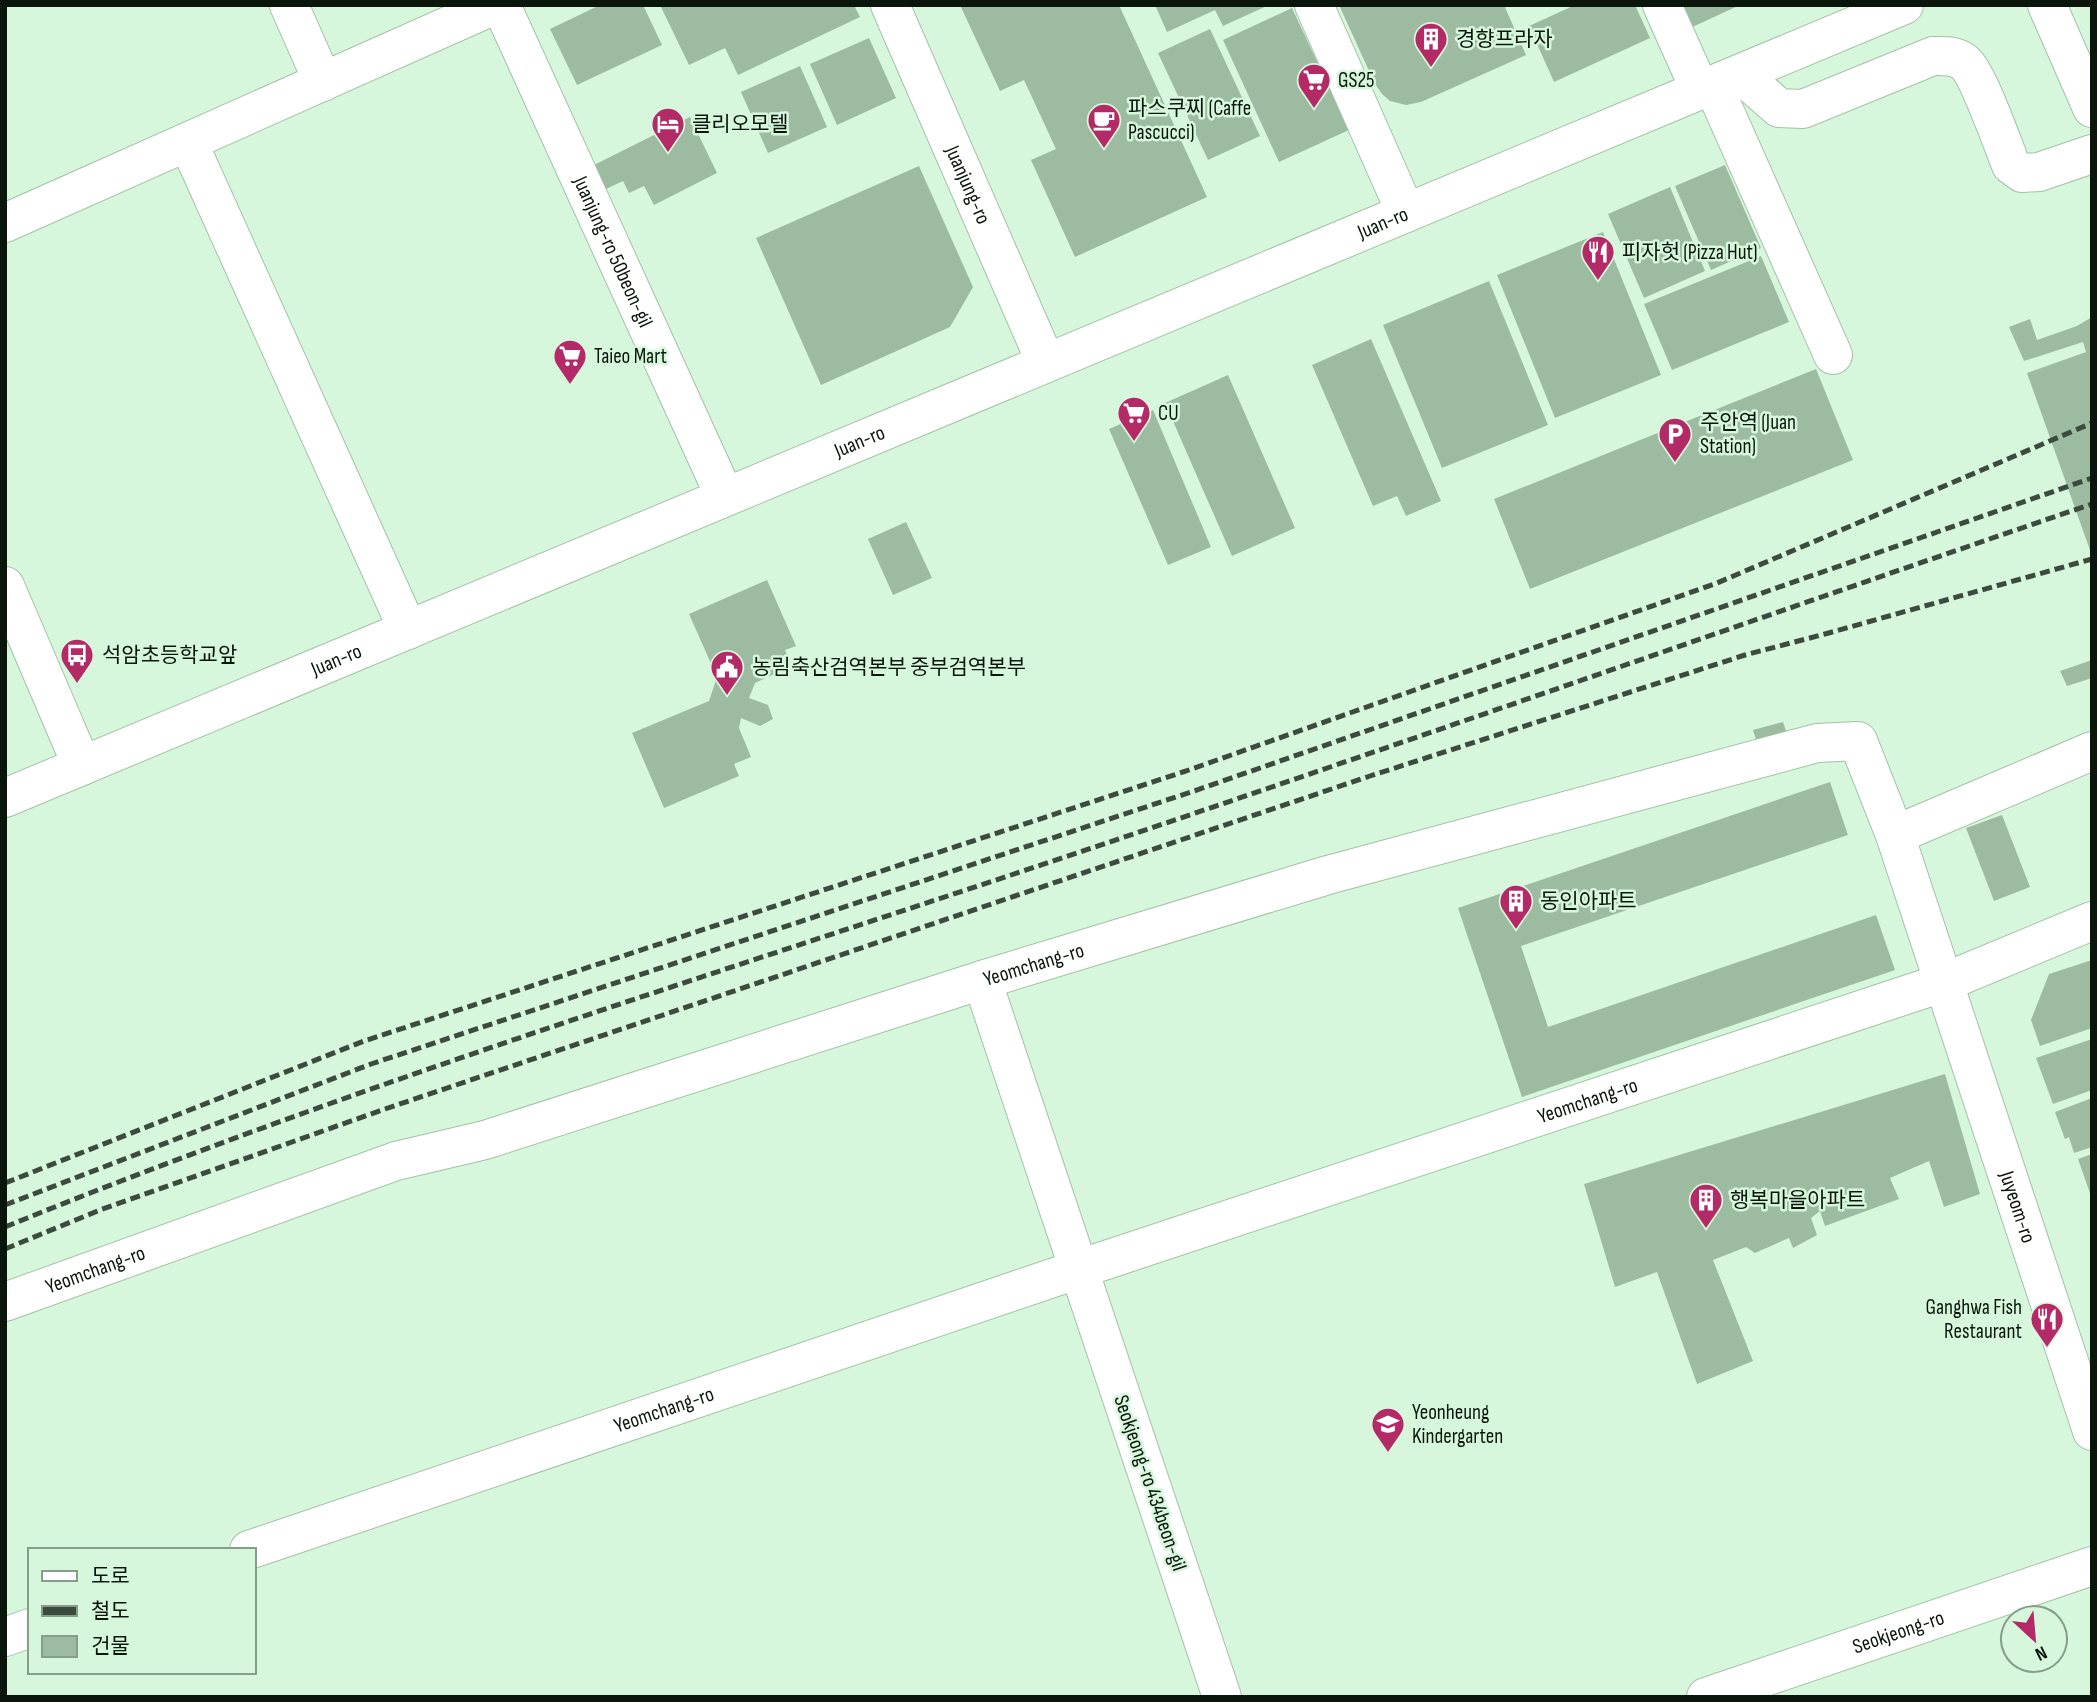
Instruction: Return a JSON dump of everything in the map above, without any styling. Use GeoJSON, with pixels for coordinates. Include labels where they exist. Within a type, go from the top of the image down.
{"type":"FeatureCollection","features":[{"type":"Feature","properties":{"kind":"street"},"geometry":{"type":"LineString","coordinates":[[289,5],[323,82]]}},
{"type":"Feature","properties":{"kind":"street"},"geometry":{"type":"LineString","coordinates":[[5,223],[495,5]]}},
{"type":"Feature","properties":{"kind":"street","name":"Juanjung-ro 50beon-gil"},"geometry":{"type":"LineString","coordinates":[[501,5],[725,497]]}},
{"type":"Feature","properties":{"kind":"street","name":"Juanjung-ro"},"geometry":{"type":"LineString","coordinates":[[890,5],[1046,363]]}},
{"type":"Feature","properties":{"kind":"street"},"geometry":{"type":"LineString","coordinates":[[1314,5],[1406,213]]}},
{"type":"Feature","properties":{"kind":"street"},"geometry":{"type":"LineString","coordinates":[[1662,5],[1718,83],[1833,355]]}},
{"type":"Feature","properties":{"kind":"street","name":"Juan-ro"},"geometry":{"type":"LineString","coordinates":[[5,798],[1904,5]]}},
{"type":"Feature","properties":{"kind":"street"},"geometry":{"type":"LineString","coordinates":[[2047,5],[2092,108]]}},
{"type":"Feature","properties":{"kind":"street"},"geometry":{"type":"LineString","coordinates":[[1718,83],[1779,108],[1803,109],[1933,56],[1954,57],[1966,63],[1975,77],[2011,165],[2022,173],[2039,172],[2092,154]]}},
{"type":"Feature","properties":{"kind":"street"},"geometry":{"type":"LineString","coordinates":[[188,142],[408,630]]}},
{"type":"Feature","properties":{"kind":"street"},"geometry":{"type":"LineString","coordinates":[[5,586],[82,766]]}},
{"type":"Feature","properties":{"kind":"street","name":"Yeomchang-ro"},"geometry":{"type":"LineString","coordinates":[[5,1302],[396,1161],[485,1140],[982,980],[1328,875],[1817,743],[1858,741],[1895,835]]}},
{"type":"Feature","properties":{"kind":"street"},"geometry":{"type":"LineString","coordinates":[[1895,835],[2092,751]]}},
{"type":"Feature","properties":{"kind":"street","name":"Juyeom-ro"},"geometry":{"type":"LineString","coordinates":[[1895,835],[2092,1430]]}},
{"type":"Feature","properties":{"kind":"street","name":"Yeomchang-ro"},"geometry":{"type":"LineString","coordinates":[[255,1548],[1079,1269],[1945,982],[2092,921]]}},
{"type":"Feature","properties":{"kind":"street","name":"Yeomchang-ro"},"geometry":{"type":"LineString","coordinates":[[982,980],[1079,1269]]}},
{"type":"Feature","properties":{"kind":"street","name":"Seokjeong-ro 434beon-gil"},"geometry":{"type":"LineString","coordinates":[[1079,1269],[1222,1697]]}},
{"type":"Feature","properties":{"kind":"street","name":"Seokjeong-ro"},"geometry":{"type":"LineString","coordinates":[[1706,1697],[1751,1690],[2092,1566]]}},
{"type":"Feature","properties":{"kind":"street"},"geometry":{"type":"LineString","coordinates":[[5,1637],[28,1629]]}},
{"type":"Feature","properties":{"kind":"building"},"geometry":{"type":"Polygon","coordinates":[[[600,5],[643,5],[662,45],[577,85],[550,29],[600,5]]]}},
{"type":"Feature","properties":{"kind":"building"},"geometry":{"type":"Polygon","coordinates":[[[660,5],[854,5],[860,17],[738,75],[725,48],[689,65],[660,5]]]}},
{"type":"Feature","properties":{"kind":"building"},"geometry":{"type":"Polygon","coordinates":[[[960,5],[1119,5],[1207,197],[1075,257],[1031,160],[1056,149],[1024,80],[1000,91],[960,5]]]}},
{"type":"Feature","properties":{"kind":"building"},"geometry":{"type":"Polygon","coordinates":[[[1155,5],[1269,5],[1223,26],[1215,10],[1167,32],[1155,5]]]}},
{"type":"Feature","properties":{"kind":"building","name":"경향프라자"},"geometry":{"type":"Polygon","coordinates":[[[1339,5],[1504,5],[1526,55],[1421,102],[1406,105],[1390,101],[1375,84],[1339,5]]]}},
{"type":"Feature","properties":{"kind":"building"},"geometry":{"type":"Polygon","coordinates":[[[1575,5],[1635,5],[1650,38],[1554,82],[1529,26],[1575,5]]]}},
{"type":"Feature","properties":{"kind":"building"},"geometry":{"type":"Polygon","coordinates":[[[1678,5],[1740,5],[1688,29],[1678,5]]]}},
{"type":"Feature","properties":{"kind":"building"},"geometry":{"type":"Polygon","coordinates":[[[1292,8],[1349,130],[1279,162],[1223,40],[1292,8]]]}},
{"type":"Feature","properties":{"kind":"building"},"geometry":{"type":"Polygon","coordinates":[[[1210,29],[1260,136],[1208,160],[1158,53],[1210,29]]]}},
{"type":"Feature","properties":{"kind":"building"},"geometry":{"type":"Polygon","coordinates":[[[869,38],[896,98],[837,125],[810,64],[869,38]]]}},
{"type":"Feature","properties":{"kind":"building"},"geometry":{"type":"Polygon","coordinates":[[[800,66],[827,127],[768,153],[741,92],[800,66]]]}},
{"type":"Feature","properties":{"kind":"building"},"geometry":{"type":"Polygon","coordinates":[[[690,117],[717,173],[654,205],[644,186],[629,193],[623,181],[606,189],[594,165],[690,117]]]}},
{"type":"Feature","properties":{"kind":"building"},"geometry":{"type":"Polygon","coordinates":[[[1725,165],[1761,248],[1711,270],[1675,186],[1725,165]]]}},
{"type":"Feature","properties":{"kind":"building"},"geometry":{"type":"Polygon","coordinates":[[[919,166],[973,287],[950,327],[821,385],[756,238],[919,166]]]}},
{"type":"Feature","properties":{"kind":"building"},"geometry":{"type":"Polygon","coordinates":[[[1670,187],[1705,271],[1644,298],[1608,214],[1670,187]]]}},
{"type":"Feature","properties":{"kind":"building"},"geometry":{"type":"Polygon","coordinates":[[[1603,232],[1661,375],[1555,418],[1497,275],[1603,232]]]}},
{"type":"Feature","properties":{"kind":"building"},"geometry":{"type":"Polygon","coordinates":[[[1761,256],[1789,322],[1672,370],[1644,304],[1761,256]]]}},
{"type":"Feature","properties":{"kind":"building"},"geometry":{"type":"Polygon","coordinates":[[[1489,281],[1548,425],[1442,468],[1383,325],[1489,281]]]}},
{"type":"Feature","properties":{"kind":"building"},"geometry":{"type":"Polygon","coordinates":[[[2092,317],[2091,553],[2027,373],[2086,352],[2083,342],[2024,361],[2009,327],[2030,319],[2037,340],[2077,326],[2092,317]]]}},
{"type":"Feature","properties":{"kind":"building"},"geometry":{"type":"Polygon","coordinates":[[[1371,339],[1441,501],[1406,516],[1397,496],[1373,506],[1312,365],[1371,339]]]}},
{"type":"Feature","properties":{"kind":"building"},"geometry":{"type":"Polygon","coordinates":[[[1816,369],[1853,460],[1530,589],[1494,499],[1816,369]]]}},
{"type":"Feature","properties":{"kind":"building"},"geometry":{"type":"Polygon","coordinates":[[[1228,375],[1295,528],[1232,556],[1165,403],[1228,375]]]}},
{"type":"Feature","properties":{"kind":"building"},"geometry":{"type":"Polygon","coordinates":[[[1153,410],[1211,547],[1168,565],[1109,429],[1153,410]]]}},
{"type":"Feature","properties":{"kind":"building"},"geometry":{"type":"Polygon","coordinates":[[[906,522],[932,578],[893,595],[868,539],[906,522]]]}},
{"type":"Feature","properties":{"kind":"building"},"geometry":{"type":"Polygon","coordinates":[[[767,580],[796,646],[785,650],[792,666],[755,683],[749,698],[768,705],[773,719],[760,726],[741,718],[739,728],[751,757],[734,764],[739,776],[664,808],[632,733],[709,701],[717,677],[689,614],[767,580]]]}},
{"type":"Feature","properties":{"kind":"building"},"geometry":{"type":"Polygon","coordinates":[[[2092,660],[2092,678],[2067,686],[2060,671],[2092,660]]]}},
{"type":"Feature","properties":{"kind":"building"},"geometry":{"type":"Polygon","coordinates":[[[1783,722],[1789,740],[1759,749],[1753,730],[1783,722]]]}},
{"type":"Feature","properties":{"kind":"building","name":"동인아파트"},"geometry":{"type":"Polygon","coordinates":[[[1830,782],[1848,835],[1521,946],[1548,1027],[1876,915],[1895,970],[1522,1097],[1458,908],[1830,782]]]}},
{"type":"Feature","properties":{"kind":"building"},"geometry":{"type":"Polygon","coordinates":[[[2002,815],[2030,887],[1994,901],[1966,828],[2002,815]]]}},
{"type":"Feature","properties":{"kind":"building"},"geometry":{"type":"Polygon","coordinates":[[[2092,960],[2092,1028],[2040,1046],[2031,1020],[2049,974],[2092,960]]]}},
{"type":"Feature","properties":{"kind":"building"},"geometry":{"type":"Polygon","coordinates":[[[2092,1039],[2092,1090],[2053,1104],[2036,1058],[2092,1039]]]}},
{"type":"Feature","properties":{"kind":"building","name":"행복마을아파트"},"geometry":{"type":"Polygon","coordinates":[[[1945,1074],[1980,1194],[1944,1207],[1929,1161],[1890,1178],[1899,1199],[1825,1226],[1820,1211],[1811,1218],[1817,1235],[1793,1248],[1789,1238],[1755,1253],[1746,1247],[1713,1260],[1753,1361],[1697,1384],[1657,1272],[1615,1287],[1584,1184],[1945,1074]]]}},
{"type":"Feature","properties":{"kind":"building"},"geometry":{"type":"Polygon","coordinates":[[[2092,1098],[2092,1147],[2074,1153],[2069,1137],[2065,1139],[2055,1112],[2092,1098]]]}},
{"type":"Feature","properties":{"kind":"building"},"geometry":{"type":"Polygon","coordinates":[[[2092,1154],[2092,1196],[2091,1196],[2078,1159],[2092,1154]]]}},
{"type":"Feature","properties":{"kind":"railway"},"geometry":{"type":"LineString","coordinates":[[5,1183],[364,1041],[1186,771],[1717,583],[2092,423]]}},
{"type":"Feature","properties":{"kind":"railway"},"geometry":{"type":"LineString","coordinates":[[5,1205],[371,1064],[1194,791],[2092,478]]}},
{"type":"Feature","properties":{"kind":"railway"},"geometry":{"type":"LineString","coordinates":[[5,1227],[129,1178],[379,1086],[1146,830],[2092,504]]}},
{"type":"Feature","properties":{"kind":"railway"},"geometry":{"type":"LineString","coordinates":[[5,1249],[100,1210],[385,1109],[1370,776],[1745,655],[2092,559]]}},
{"type":"Feature","properties":{"kind":"place","name":"경향프라자"},"geometry":{"type":"Point","coordinates":[1431,69]}},
{"type":"Feature","properties":{"kind":"place","name":"GS25"},"geometry":{"type":"Point","coordinates":[1314,110]}},
{"type":"Feature","properties":{"kind":"place","name":"파스쿠찌 (Caffe Pascucci)"},"geometry":{"type":"Point","coordinates":[1104,150]}},
{"type":"Feature","properties":{"kind":"place","name":"클리오모텔"},"geometry":{"type":"Point","coordinates":[668,154]}},
{"type":"Feature","properties":{"kind":"place","name":"피자헛 (Pizza Hut)"},"geometry":{"type":"Point","coordinates":[1598,282]}},
{"type":"Feature","properties":{"kind":"place","name":"Taieo Mart"},"geometry":{"type":"Point","coordinates":[570,386]}},
{"type":"Feature","properties":{"kind":"place","name":"CU"},"geometry":{"type":"Point","coordinates":[1134,443]}},
{"type":"Feature","properties":{"kind":"place","name":"주안역 (Juan Station)"},"geometry":{"type":"Point","coordinates":[1675,464]}},
{"type":"Feature","properties":{"kind":"place","name":"석암초등학교앞"},"geometry":{"type":"Point","coordinates":[77,685]}},
{"type":"Feature","properties":{"kind":"place","name":"농림축산검역본부 중부검역본부"},"geometry":{"type":"Point","coordinates":[727,697]}},
{"type":"Feature","properties":{"kind":"place","name":"동인아파트"},"geometry":{"type":"Point","coordinates":[1516,931]}},
{"type":"Feature","properties":{"kind":"place","name":"행복마을아파트"},"geometry":{"type":"Point","coordinates":[1706,1230]}},
{"type":"Feature","properties":{"kind":"place","name":"Ganghwa Fish Restaurant"},"geometry":{"type":"Point","coordinates":[2047,1349]}},
{"type":"Feature","properties":{"kind":"place","name":"Yeonheung Kindergarten"},"geometry":{"type":"Point","coordinates":[1388,1454]}}]}
